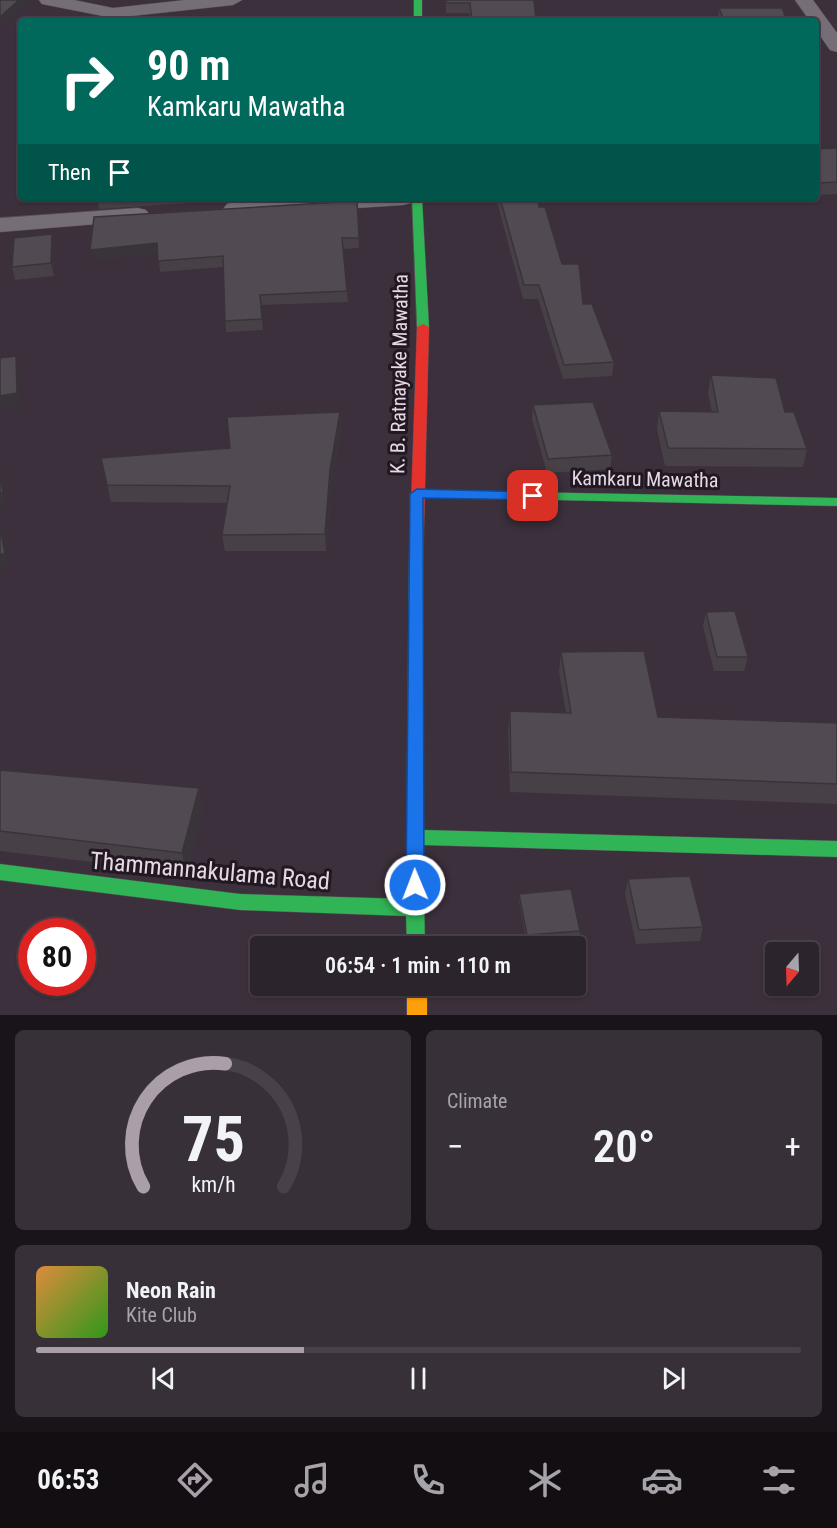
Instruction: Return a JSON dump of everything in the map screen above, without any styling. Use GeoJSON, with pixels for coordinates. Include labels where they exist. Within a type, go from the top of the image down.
{"type":"FeatureCollection","features":[{"type":"Feature","properties":{"kind":"main road"},"geometry":{"type":"LineString","coordinates":[[418,0],[418,18]]}},
{"type":"Feature","properties":{"kind":"main road","name":"K. B. Ratnayake Mawatha"},"geometry":{"type":"LineString","coordinates":[[416,936],[414,837],[417,494],[423,319],[417,201]]}},
{"type":"Feature","properties":{"kind":"main road","name":"Kamkaru Mawatha"},"geometry":{"type":"LineString","coordinates":[[417,494],[837,502]]}},
{"type":"Feature","properties":{"kind":"main road"},"geometry":{"type":"LineString","coordinates":[[414,837],[837,849]]}},
{"type":"Feature","properties":{"kind":"main road","name":"Thammannakulama Road"},"geometry":{"type":"LineString","coordinates":[[0,872],[240,902],[416,908]]}},
{"type":"Feature","properties":{"kind":"main road"},"geometry":{"type":"LineString","coordinates":[[417,996],[417,1015]]}},
{"type":"Feature","properties":{"kind":"street"},"geometry":{"type":"LineString","coordinates":[[48,0],[113,13],[132,13],[233,0]]}},
{"type":"Feature","properties":{"kind":"street"},"geometry":{"type":"LineString","coordinates":[[804,0],[817,18]]}},
{"type":"Feature","properties":{"kind":"street"},"geometry":{"type":"LineString","coordinates":[[819,20],[837,45]]}},
{"type":"Feature","properties":{"kind":"street"},"geometry":{"type":"LineString","coordinates":[[215,210],[356,201]]}},
{"type":"Feature","properties":{"kind":"street"},"geometry":{"type":"LineString","coordinates":[[0,225],[156,214]]}},
{"type":"Feature","properties":{"kind":"building"},"geometry":{"type":"Polygon","coordinates":[[[0,0],[19,0],[0,17],[0,0]]]}},
{"type":"Feature","properties":{"kind":"building"},"geometry":{"type":"Polygon","coordinates":[[[446,0],[534,0],[536,18],[472,18],[470,3],[446,3],[446,0]]]}},
{"type":"Feature","properties":{"kind":"building"},"geometry":{"type":"Polygon","coordinates":[[[719,8],[782,8],[786,18],[723,18],[719,8]]]}},
{"type":"Feature","properties":{"kind":"building"},"geometry":{"type":"Polygon","coordinates":[[[837,148],[837,182],[819,183],[819,149],[837,148]]]}},
{"type":"Feature","properties":{"kind":"building"},"geometry":{"type":"Polygon","coordinates":[[[357,201],[359,238],[342,238],[347,291],[260,295],[262,319],[225,321],[223,256],[158,261],[157,243],[90,250],[94,217],[357,201]]]}},
{"type":"Feature","properties":{"kind":"building"},"geometry":{"type":"Polygon","coordinates":[[[501,201],[538,201],[539,207],[545,207],[562,264],[579,264],[583,304],[592,304],[614,362],[564,365],[539,285],[524,285],[501,201]]]}},
{"type":"Feature","properties":{"kind":"building"},"geometry":{"type":"Polygon","coordinates":[[[52,234],[51,263],[12,267],[14,238],[52,234]]]}},
{"type":"Feature","properties":{"kind":"building"},"geometry":{"type":"Polygon","coordinates":[[[16,356],[17,393],[0,396],[0,358],[16,356]]]}},
{"type":"Feature","properties":{"kind":"building"},"geometry":{"type":"Polygon","coordinates":[[[711,375],[776,378],[785,412],[794,412],[807,449],[668,448],[659,411],[718,412],[711,375]]]}},
{"type":"Feature","properties":{"kind":"building"},"geometry":{"type":"Polygon","coordinates":[[[593,402],[612,455],[548,459],[533,405],[593,402]]]}},
{"type":"Feature","properties":{"kind":"building"},"geometry":{"type":"Polygon","coordinates":[[[340,412],[330,470],[325,534],[222,535],[230,486],[107,485],[101,458],[230,448],[227,417],[340,412]]]}},
{"type":"Feature","properties":{"kind":"building"},"geometry":{"type":"Polygon","coordinates":[[[0,475],[3,493],[0,493],[0,475]]]}},
{"type":"Feature","properties":{"kind":"building"},"geometry":{"type":"Polygon","coordinates":[[[0,528],[5,553],[0,555],[0,528]]]}},
{"type":"Feature","properties":{"kind":"building"},"geometry":{"type":"Polygon","coordinates":[[[735,611],[748,657],[717,657],[706,612],[735,611]]]}},
{"type":"Feature","properties":{"kind":"building"},"geometry":{"type":"Polygon","coordinates":[[[644,651],[658,717],[837,723],[837,784],[511,772],[510,711],[571,713],[561,652],[644,651]]]}},
{"type":"Feature","properties":{"kind":"building"},"geometry":{"type":"Polygon","coordinates":[[[0,770],[199,788],[182,853],[0,831],[0,770]]]}},
{"type":"Feature","properties":{"kind":"building"},"geometry":{"type":"Polygon","coordinates":[[[690,876],[703,927],[639,930],[628,879],[690,876]]]}},
{"type":"Feature","properties":{"kind":"building"},"geometry":{"type":"Polygon","coordinates":[[[571,889],[580,931],[527,935],[519,894],[571,889]]]}},
{"type":"Feature","properties":{"kind":"traffic: fast"},"geometry":{"type":"LineString","coordinates":[[418,0],[418,18]]}},
{"type":"Feature","properties":{"kind":"traffic: fast"},"geometry":{"type":"LineString","coordinates":[[417,201],[423,327]]}},
{"type":"Feature","properties":{"kind":"traffic: fast"},"geometry":{"type":"LineString","coordinates":[[417,494],[837,502]]}},
{"type":"Feature","properties":{"kind":"traffic: fast"},"geometry":{"type":"LineString","coordinates":[[416,566],[414,837],[416,936]]}},
{"type":"Feature","properties":{"kind":"traffic: fast"},"geometry":{"type":"LineString","coordinates":[[414,837],[837,849]]}},
{"type":"Feature","properties":{"kind":"traffic: fast"},"geometry":{"type":"LineString","coordinates":[[0,872],[240,902],[416,908]]}},
{"type":"Feature","properties":{"kind":"traffic: slow"},"geometry":{"type":"LineString","coordinates":[[417,996],[417,1015]]}},
{"type":"Feature","properties":{"kind":"traffic: jam"},"geometry":{"type":"LineString","coordinates":[[416,566],[423,327]]}},
{"type":"Feature","properties":{"kind":"route"},"geometry":{"type":"LineString","coordinates":[[415,885],[417,494],[533,496]]}}]}
